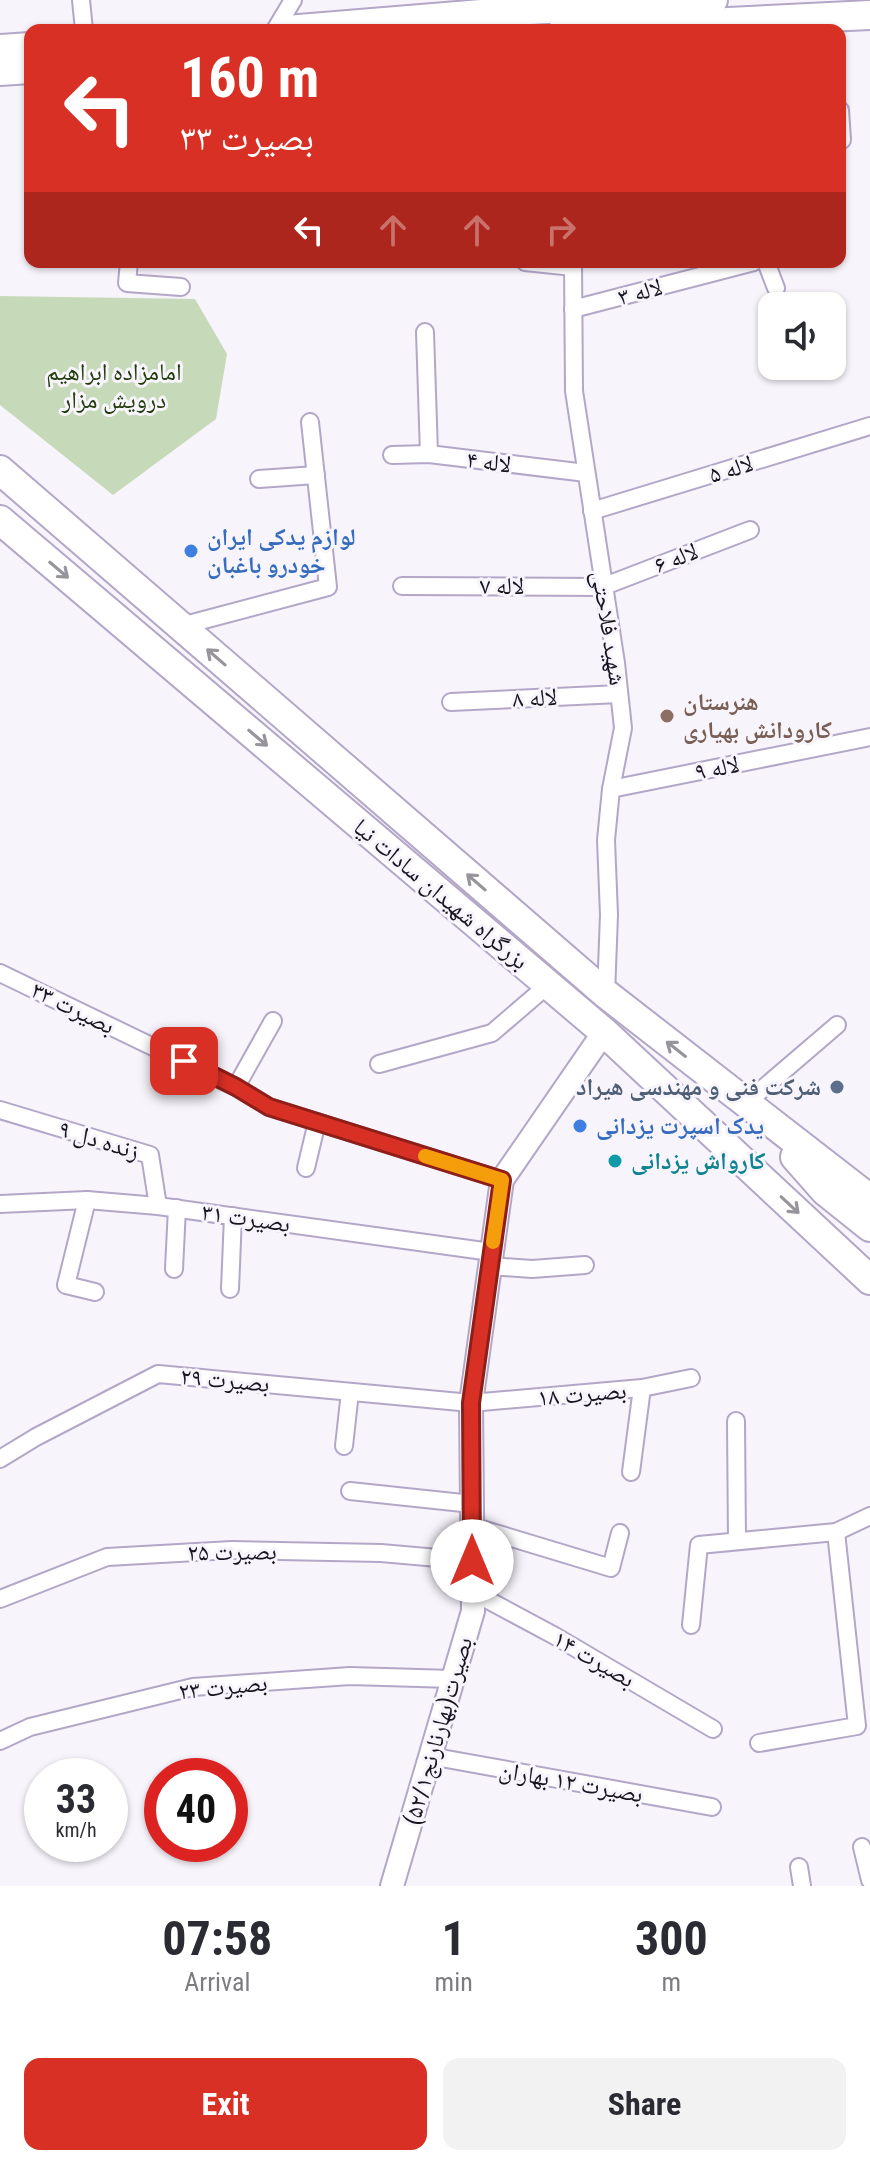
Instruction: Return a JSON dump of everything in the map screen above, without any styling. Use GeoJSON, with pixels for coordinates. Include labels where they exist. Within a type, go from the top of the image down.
{"type":"FeatureCollection","features":[{"type":"Feature","properties":{"kind":"highway"},"geometry":{"type":"LineString","coordinates":[[290,8],[529,5],[833,24],[870,15]]}},
{"type":"Feature","properties":{"kind":"highway"},"geometry":{"type":"LineString","coordinates":[[692,24],[717,17]]}},
{"type":"Feature","properties":{"kind":"highway"},"geometry":{"type":"LineString","coordinates":[[0,49],[24,47]]}},
{"type":"Feature","properties":{"kind":"highway"},"geometry":{"type":"LineString","coordinates":[[0,71],[24,69]]}},
{"type":"Feature","properties":{"kind":"highway","name":"بزرگراه شهیدان سادات نیا"},"geometry":{"type":"LineString","coordinates":[[0,470],[606,994],[870,1199]]}},
{"type":"Feature","properties":{"kind":"highway","name":"بزرگراه شهیدان سادات نیا"},"geometry":{"type":"LineString","coordinates":[[0,520],[604,1032],[870,1280]]}},
{"type":"Feature","properties":{"kind":"highway"},"geometry":{"type":"LineString","coordinates":[[746,1103],[825,1191],[870,1227]]}},
{"type":"Feature","properties":{"kind":"street"},"geometry":{"type":"LineString","coordinates":[[81,0],[83,24]]}},
{"type":"Feature","properties":{"kind":"street"},"geometry":{"type":"LineString","coordinates":[[128,268],[127,283],[181,287]]}},
{"type":"Feature","properties":{"kind":"street","name":"شهید فلاحتی"},"geometry":{"type":"LineString","coordinates":[[573,268],[574,391],[623,728],[611,789],[606,840],[609,915],[606,994]]}},
{"type":"Feature","properties":{"kind":"street","name":"لاله ۳"},"geometry":{"type":"LineString","coordinates":[[573,309],[731,268]]}},
{"type":"Feature","properties":{"kind":"street"},"geometry":{"type":"LineString","coordinates":[[768,268],[776,288]]}},
{"type":"Feature","properties":{"kind":"street"},"geometry":{"type":"LineString","coordinates":[[425,332],[429,454]]}},
{"type":"Feature","properties":{"kind":"street"},"geometry":{"type":"LineString","coordinates":[[181,626],[328,587],[310,422]]}},
{"type":"Feature","properties":{"kind":"street","name":"لاله ۵"},"geometry":{"type":"LineString","coordinates":[[592,511],[870,426]]}},
{"type":"Feature","properties":{"kind":"street","name":"لاله ۴"},"geometry":{"type":"LineString","coordinates":[[392,455],[429,454],[586,473]]}},
{"type":"Feature","properties":{"kind":"street"},"geometry":{"type":"LineString","coordinates":[[259,479],[316,475]]}},
{"type":"Feature","properties":{"kind":"street","name":"لاله ۶"},"geometry":{"type":"LineString","coordinates":[[602,587],[750,530]]}},
{"type":"Feature","properties":{"kind":"street","name":"لاله ۷"},"geometry":{"type":"LineString","coordinates":[[402,586],[602,587]]}},
{"type":"Feature","properties":{"kind":"street","name":"لاله ۸"},"geometry":{"type":"LineString","coordinates":[[451,702],[619,694]]}},
{"type":"Feature","properties":{"kind":"street","name":"لاله ۹"},"geometry":{"type":"LineString","coordinates":[[611,789],[870,737]]}},
{"type":"Feature","properties":{"kind":"street","name":"بصیرت ۳۳"},"geometry":{"type":"LineString","coordinates":[[0,973],[236,1087],[269,1107],[502,1180]]}},
{"type":"Feature","properties":{"kind":"street"},"geometry":{"type":"LineString","coordinates":[[379,1064],[492,1033],[548,985]]}},
{"type":"Feature","properties":{"kind":"street"},"geometry":{"type":"LineString","coordinates":[[236,1087],[273,1021]]}},
{"type":"Feature","properties":{"kind":"street"},"geometry":{"type":"LineString","coordinates":[[746,1103],[837,1025]]}},
{"type":"Feature","properties":{"kind":"street","name":"بصیرت(بهارنارنج۵۲/۱)"},"geometry":{"type":"LineString","coordinates":[[392,1886],[473,1611],[471,1403],[502,1180],[604,1032]]}},
{"type":"Feature","properties":{"kind":"street","name":"زنده دل ۹"},"geometry":{"type":"LineString","coordinates":[[0,1110],[150,1155],[158,1206]]}},
{"type":"Feature","properties":{"kind":"street"},"geometry":{"type":"LineString","coordinates":[[306,1168],[317,1122]]}},
{"type":"Feature","properties":{"kind":"street"},"geometry":{"type":"LineString","coordinates":[[87,1200],[66,1285],[95,1292]]}},
{"type":"Feature","properties":{"kind":"street","name":"بصیرت ۳۱"},"geometry":{"type":"LineString","coordinates":[[0,1204],[87,1200],[158,1206],[490,1259],[532,1269],[585,1265]]}},
{"type":"Feature","properties":{"kind":"street"},"geometry":{"type":"LineString","coordinates":[[174,1269],[177,1208]]}},
{"type":"Feature","properties":{"kind":"street"},"geometry":{"type":"LineString","coordinates":[[230,1289],[233,1216]]}},
{"type":"Feature","properties":{"kind":"street","name":"بصیرت ۲۹"},"geometry":{"type":"LineString","coordinates":[[0,1459],[158,1374],[471,1403]]}},
{"type":"Feature","properties":{"kind":"street","name":"بصیرت ۱۸"},"geometry":{"type":"LineString","coordinates":[[471,1403],[642,1388],[691,1378]]}},
{"type":"Feature","properties":{"kind":"street"},"geometry":{"type":"LineString","coordinates":[[631,1472],[642,1388]]}},
{"type":"Feature","properties":{"kind":"street"},"geometry":{"type":"LineString","coordinates":[[344,1446],[350,1392]]}},
{"type":"Feature","properties":{"kind":"street"},"geometry":{"type":"LineString","coordinates":[[736,1421],[737,1541]]}},
{"type":"Feature","properties":{"kind":"street"},"geometry":{"type":"LineString","coordinates":[[350,1491],[472,1515],[611,1568],[620,1533]]}},
{"type":"Feature","properties":{"kind":"street"},"geometry":{"type":"LineString","coordinates":[[691,1625],[699,1545],[836,1532],[870,1516]]}},
{"type":"Feature","properties":{"kind":"street"},"geometry":{"type":"LineString","coordinates":[[759,1743],[857,1726],[836,1532]]}},
{"type":"Feature","properties":{"kind":"street","name":"بصیرت ۲۵"},"geometry":{"type":"LineString","coordinates":[[0,1599],[107,1557],[232,1550],[381,1553],[472,1561]]}},
{"type":"Feature","properties":{"kind":"street","name":"بصیرت ۱۴"},"geometry":{"type":"LineString","coordinates":[[473,1592],[572,1654],[713,1729]]}},
{"type":"Feature","properties":{"kind":"street","name":"بصیرت ۲۳"},"geometry":{"type":"LineString","coordinates":[[0,1741],[30,1727],[193,1687],[350,1676],[453,1679]]}},
{"type":"Feature","properties":{"kind":"street","name":"بصیرت ۱۲ بهاران"},"geometry":{"type":"LineString","coordinates":[[430,1756],[712,1807]]}},
{"type":"Feature","properties":{"kind":"street"},"geometry":{"type":"LineString","coordinates":[[862,1847],[870,1880]]}},
{"type":"Feature","properties":{"kind":"street"},"geometry":{"type":"LineString","coordinates":[[799,1867],[802,1886]]}},
{"type":"Feature","properties":{"kind":"green space","name":"امامزاده ابراهیم درویش مزار"},"geometry":{"type":"Polygon","coordinates":[[[0,296],[195,299],[227,354],[216,419],[113,495],[0,405],[0,296]]]}},
{"type":"Feature","properties":{"kind":"slow traffic"},"geometry":{"type":"LineString","coordinates":[[425,1156],[502,1180],[493,1242]]}},
{"type":"Feature","properties":{"kind":"place","name":"لوازم یدکی ایران خودرو باغبان"},"geometry":{"type":"Point","coordinates":[191,551]}},
{"type":"Feature","properties":{"kind":"place","name":"هنرستان کارودانش بهیاری"},"geometry":{"type":"Point","coordinates":[667,716]}},
{"type":"Feature","properties":{"kind":"place","name":"شرکت فنی و مهندسی هیراد"},"geometry":{"type":"Point","coordinates":[837,1087]}},
{"type":"Feature","properties":{"kind":"place","name":"یدک اسپرت یزدانی"},"geometry":{"type":"Point","coordinates":[580,1126]}},
{"type":"Feature","properties":{"kind":"place","name":"کارواش یزدانی"},"geometry":{"type":"Point","coordinates":[615,1161]}},
{"type":"Feature","properties":{"kind":"route"},"geometry":{"type":"LineString","coordinates":[[184,1061],[269,1107],[502,1180],[471,1403],[472,1561]]}}]}
